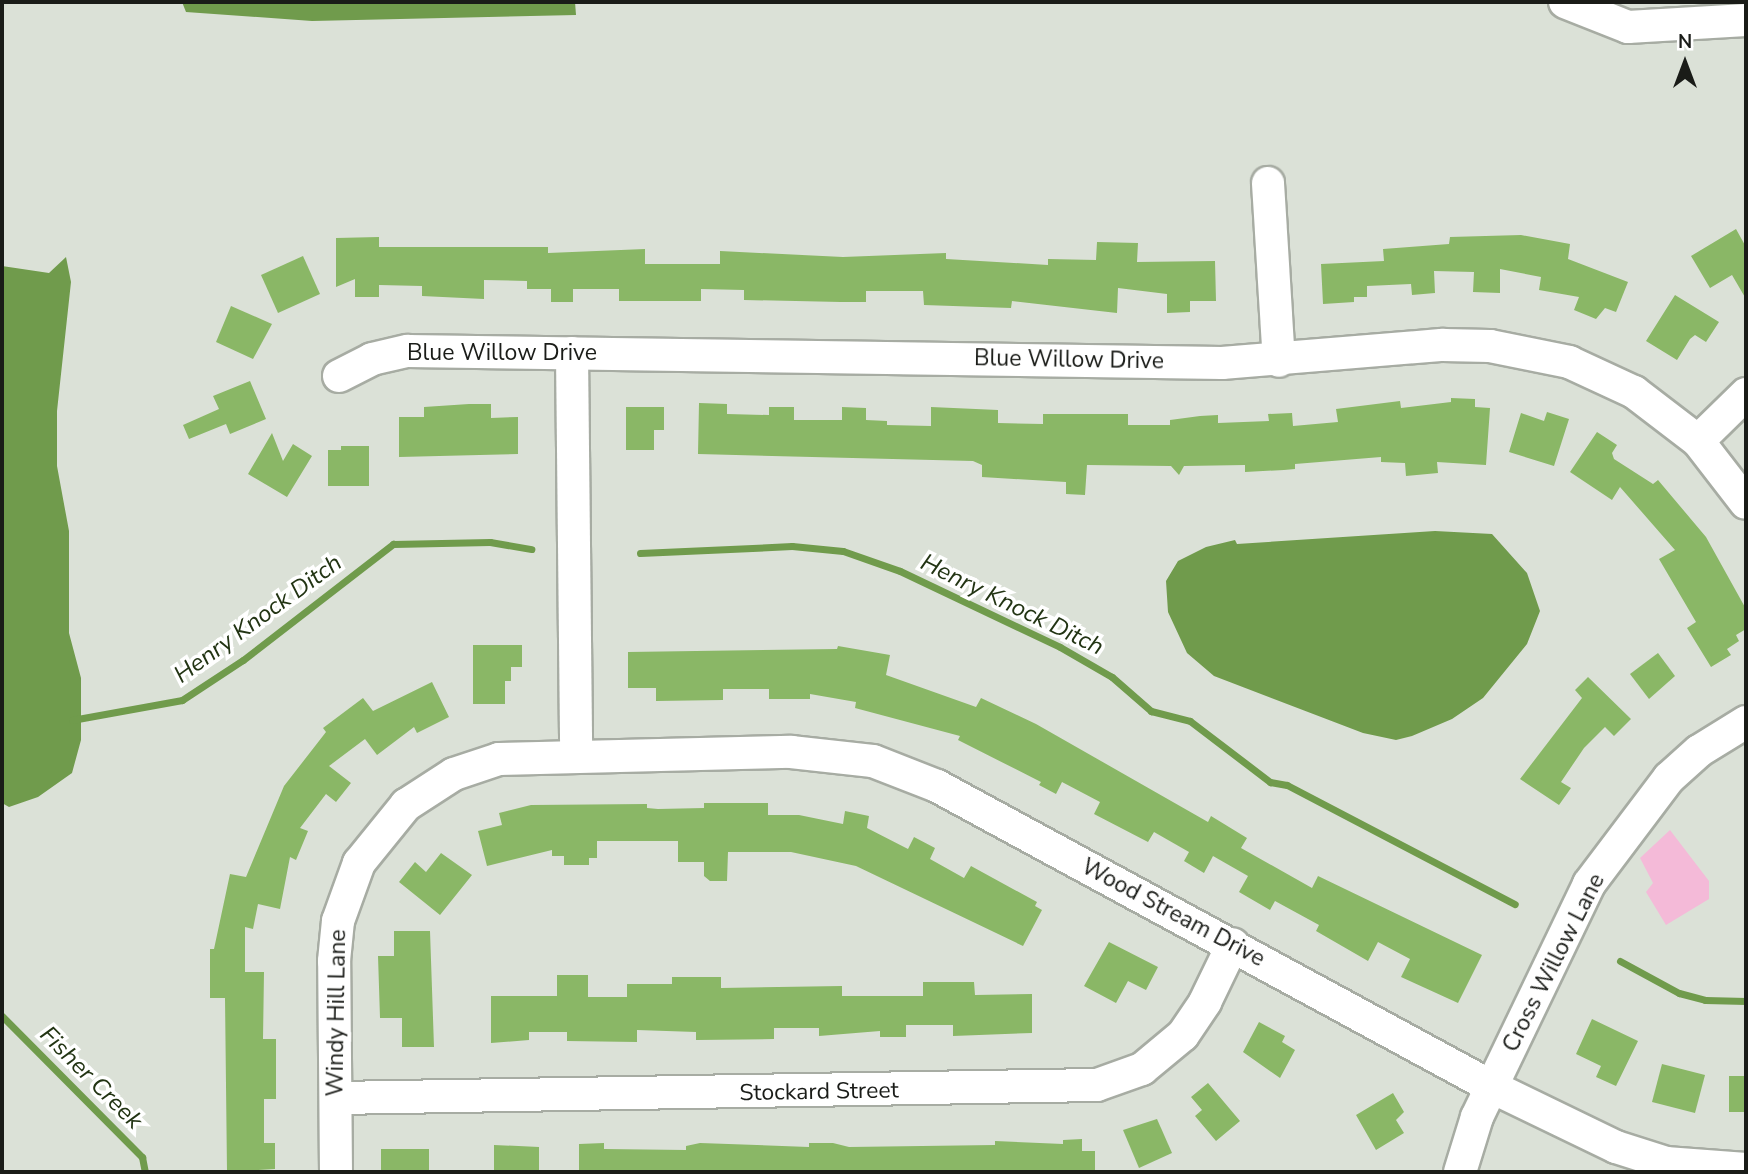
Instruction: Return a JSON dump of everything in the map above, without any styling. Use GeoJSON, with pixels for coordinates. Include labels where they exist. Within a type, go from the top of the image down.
{"type":"FeatureCollection","features":[{"type":"Feature","properties":{"kind":"street"},"geometry":{"type":"LineString","coordinates":[[1565,2],[1628,26],[1746,20]]}},
{"type":"Feature","properties":{"kind":"street"},"geometry":{"type":"LineString","coordinates":[[1268,183],[1279,361]]}},
{"type":"Feature","properties":{"kind":"street","name":"Blue Willow Drive"},"geometry":{"type":"LineString","coordinates":[[339,376],[372,359],[408,351],[1279,361],[1443,345],[1518,349],[1601,374],[1665,412],[1698,442],[1746,503]]}},
{"type":"Feature","properties":{"kind":"street"},"geometry":{"type":"LineString","coordinates":[[572,353],[576,755]]}},
{"type":"Feature","properties":{"kind":"street"},"geometry":{"type":"LineString","coordinates":[[1698,442],[1746,394]]}},
{"type":"Feature","properties":{"kind":"street","name":"Cross Willow Lane"},"geometry":{"type":"LineString","coordinates":[[1460,1172],[1492,1087],[1589,884],[1669,778],[1699,751],[1746,722]]}},
{"type":"Feature","properties":{"kind":"street","name":"Wood Stream Drive"},"geometry":{"type":"LineString","coordinates":[[576,755],[814,752],[873,761],[937,786],[1233,944],[1492,1087],[1639,1157],[1693,1167],[1746,1169]]}},
{"type":"Feature","properties":{"kind":"street","name":"Windy Hill Lane"},"geometry":{"type":"LineString","coordinates":[[336,1172],[336,932],[349,885],[377,836],[411,800],[454,774],[499,759],[576,755]]}},
{"type":"Feature","properties":{"kind":"street","name":"Stockard Street"},"geometry":{"type":"LineString","coordinates":[[335,1098],[1097,1086],[1142,1069],[1183,1035],[1205,1002],[1233,944]]}},
{"type":"Feature","properties":{"kind":"shaded area"},"geometry":{"type":"Polygon","coordinates":[[[182,2],[575,2],[576,15],[312,21],[186,12],[182,2]]]}},
{"type":"Feature","properties":{"kind":"shaded area"},"geometry":{"type":"Polygon","coordinates":[[[66,257],[71,282],[57,411],[57,466],[69,531],[69,633],[81,678],[81,740],[72,773],[38,797],[9,807],[2,803],[2,266],[49,273],[66,257]]]}},
{"type":"Feature","properties":{"kind":"shaded area"},"geometry":{"type":"Polygon","coordinates":[[[1435,531],[1492,534],[1527,573],[1540,611],[1527,644],[1483,698],[1452,719],[1412,736],[1396,740],[1363,733],[1214,676],[1187,653],[1168,612],[1166,581],[1178,561],[1206,547],[1235,540],[1237,544],[1435,531]]]}},
{"type":"Feature","properties":{"kind":"shaded area"},"geometry":{"type":"Polygon","coordinates":[[[1670,830],[1709,881],[1709,899],[1666,925],[1646,892],[1653,883],[1640,858],[1670,830]]]}},
{"type":"Feature","properties":{"kind":"building"},"geometry":{"type":"Polygon","coordinates":[[[1736,229],[1746,247],[1746,299],[1732,275],[1710,288],[1691,256],[1736,229]]]}},
{"type":"Feature","properties":{"kind":"building"},"geometry":{"type":"Polygon","coordinates":[[[1521,235],[1570,244],[1568,259],[1628,282],[1616,312],[1605,308],[1596,319],[1574,310],[1579,297],[1539,290],[1541,277],[1500,269],[1500,293],[1473,292],[1474,272],[1434,271],[1435,293],[1412,295],[1411,284],[1367,286],[1367,297],[1354,297],[1354,302],[1323,304],[1321,264],[1384,261],[1383,249],[1449,244],[1450,237],[1521,235]]]}},
{"type":"Feature","properties":{"kind":"building"},"geometry":{"type":"Polygon","coordinates":[[[379,237],[379,247],[548,247],[548,253],[645,249],[645,264],[720,264],[720,251],[843,257],[946,253],[946,259],[1048,265],[1048,259],[1096,260],[1097,242],[1138,243],[1137,262],[1215,261],[1216,301],[1190,301],[1190,312],[1167,313],[1167,294],[1118,288],[1117,313],[1012,301],[1011,308],[924,305],[923,291],[866,291],[866,302],[841,302],[744,300],[744,290],[701,289],[701,301],[619,301],[619,289],[573,289],[573,302],[551,302],[551,289],[527,289],[527,281],[484,280],[484,299],[422,296],[422,286],[379,285],[379,297],[355,297],[355,279],[336,287],[336,238],[379,237]]]}},
{"type":"Feature","properties":{"kind":"building"},"geometry":{"type":"Polygon","coordinates":[[[303,256],[320,294],[278,313],[261,275],[303,256]]]}},
{"type":"Feature","properties":{"kind":"building"},"geometry":{"type":"Polygon","coordinates":[[[1675,295],[1719,322],[1706,342],[1695,335],[1690,339],[1677,360],[1646,341],[1675,295]]]}},
{"type":"Feature","properties":{"kind":"building"},"geometry":{"type":"Polygon","coordinates":[[[231,306],[272,324],[253,359],[216,342],[231,306]]]}},
{"type":"Feature","properties":{"kind":"building"},"geometry":{"type":"Polygon","coordinates":[[[250,381],[266,419],[230,434],[226,424],[189,439],[183,425],[219,409],[213,396],[250,381]]]}},
{"type":"Feature","properties":{"kind":"building"},"geometry":{"type":"Polygon","coordinates":[[[1451,398],[1475,399],[1475,407],[1490,408],[1486,465],[1437,462],[1438,473],[1406,476],[1405,463],[1381,462],[1381,457],[1295,464],[1295,469],[1245,472],[1245,465],[1184,466],[1179,475],[1171,466],[1087,465],[1085,495],[1066,494],[1066,482],[982,477],[982,465],[973,461],[698,454],[699,403],[727,404],[727,414],[769,415],[769,407],[794,407],[794,420],[842,420],[842,407],[866,408],[866,420],[887,421],[887,425],[931,426],[931,407],[998,410],[998,423],[1043,424],[1043,414],[1128,414],[1128,425],[1170,425],[1170,420],[1200,416],[1218,415],[1218,423],[1269,421],[1268,414],[1292,413],[1293,426],[1338,422],[1336,409],[1400,401],[1401,408],[1451,402],[1451,398]]]}},
{"type":"Feature","properties":{"kind":"building"},"geometry":{"type":"Polygon","coordinates":[[[491,404],[491,418],[518,417],[518,454],[399,457],[399,417],[424,417],[424,407],[491,404]]]}},
{"type":"Feature","properties":{"kind":"building"},"geometry":{"type":"Polygon","coordinates":[[[626,407],[664,407],[664,430],[654,430],[654,450],[626,450],[626,407]]]}},
{"type":"Feature","properties":{"kind":"building"},"geometry":{"type":"Polygon","coordinates":[[[1547,412],[1569,419],[1554,466],[1509,452],[1521,413],[1544,421],[1547,412]]]}},
{"type":"Feature","properties":{"kind":"building"},"geometry":{"type":"Polygon","coordinates":[[[1597,432],[1617,445],[1612,453],[1614,459],[1653,484],[1658,480],[1706,537],[1746,609],[1746,629],[1736,635],[1739,641],[1727,649],[1731,655],[1711,667],[1687,628],[1696,622],[1659,559],[1675,550],[1620,487],[1612,500],[1570,472],[1597,432]]]}},
{"type":"Feature","properties":{"kind":"building"},"geometry":{"type":"Polygon","coordinates":[[[272,433],[283,461],[293,444],[312,456],[287,497],[248,474],[272,433]]]}},
{"type":"Feature","properties":{"kind":"building"},"geometry":{"type":"Polygon","coordinates":[[[341,446],[369,446],[369,486],[328,486],[328,450],[341,450],[341,446]]]}},
{"type":"Feature","properties":{"kind":"building"},"geometry":{"type":"Polygon","coordinates":[[[473,645],[522,645],[522,667],[511,667],[511,681],[505,681],[505,704],[473,704],[473,645]]]}},
{"type":"Feature","properties":{"kind":"building"},"geometry":{"type":"Polygon","coordinates":[[[838,646],[890,655],[886,675],[976,707],[981,698],[1036,724],[1208,822],[1211,816],[1247,838],[1241,848],[1312,888],[1318,876],[1482,955],[1458,1003],[1401,977],[1410,959],[1378,942],[1368,961],[1316,931],[1319,925],[1275,901],[1270,910],[1239,892],[1248,876],[1213,856],[1204,873],[1184,861],[1189,852],[1154,832],[1148,842],[1094,814],[1100,802],[1062,782],[1056,794],[1039,785],[1041,782],[958,740],[960,736],[855,708],[856,702],[810,694],[810,699],[769,699],[769,689],[723,689],[723,700],[656,701],[656,688],[628,688],[628,652],[837,649],[838,646]]]}},
{"type":"Feature","properties":{"kind":"building"},"geometry":{"type":"Polygon","coordinates":[[[1658,653],[1675,676],[1649,699],[1630,674],[1658,653]]]}},
{"type":"Feature","properties":{"kind":"building"},"geometry":{"type":"Polygon","coordinates":[[[1588,677],[1631,719],[1614,736],[1605,727],[1584,748],[1561,782],[1571,788],[1559,805],[1520,779],[1582,698],[1575,690],[1588,677]]]}},
{"type":"Feature","properties":{"kind":"building"},"geometry":{"type":"Polygon","coordinates":[[[432,682],[449,717],[417,733],[414,727],[377,755],[365,739],[329,766],[351,783],[336,802],[326,794],[300,828],[308,831],[296,860],[290,857],[280,909],[258,904],[253,929],[245,927],[245,972],[264,972],[263,1039],[276,1039],[276,1099],[264,1099],[264,1143],[275,1143],[275,1169],[227,1172],[225,998],[210,998],[210,949],[214,949],[230,874],[246,877],[284,786],[326,732],[323,728],[363,698],[373,711],[432,682]]]}},
{"type":"Feature","properties":{"kind":"building"},"geometry":{"type":"Polygon","coordinates":[[[704,803],[768,803],[768,815],[799,815],[843,824],[845,811],[869,816],[867,828],[908,849],[914,837],[935,848],[930,859],[964,878],[971,866],[1037,902],[1035,906],[1042,910],[1023,946],[856,866],[791,852],[728,852],[727,881],[710,881],[704,876],[704,862],[678,862],[678,841],[597,841],[597,858],[589,858],[589,865],[564,865],[564,856],[552,856],[552,850],[487,866],[478,831],[502,825],[499,813],[531,805],[647,804],[647,808],[658,809],[704,808],[704,803]]]}},
{"type":"Feature","properties":{"kind":"building"},"geometry":{"type":"Polygon","coordinates":[[[441,853],[472,875],[440,915],[399,882],[415,862],[426,872],[441,853]]]}},
{"type":"Feature","properties":{"kind":"building"},"geometry":{"type":"Polygon","coordinates":[[[394,931],[430,931],[434,1047],[402,1047],[402,1018],[380,1018],[378,956],[394,956],[394,931]]]}},
{"type":"Feature","properties":{"kind":"building"},"geometry":{"type":"Polygon","coordinates":[[[1109,942],[1158,967],[1146,990],[1128,981],[1116,1003],[1084,986],[1109,942]]]}},
{"type":"Feature","properties":{"kind":"building"},"geometry":{"type":"Polygon","coordinates":[[[557,975],[588,975],[588,997],[627,997],[627,984],[672,984],[672,977],[721,977],[721,988],[842,986],[842,996],[923,996],[923,982],[974,982],[975,995],[1032,994],[1032,1033],[953,1036],[953,1025],[906,1025],[906,1037],[880,1037],[880,1031],[819,1036],[819,1028],[774,1028],[774,1039],[696,1040],[696,1032],[637,1030],[637,1042],[567,1041],[567,1032],[529,1032],[529,1040],[491,1043],[491,996],[557,996],[557,975]]]}},
{"type":"Feature","properties":{"kind":"building"},"geometry":{"type":"Polygon","coordinates":[[[1592,1019],[1638,1041],[1616,1086],[1596,1077],[1601,1066],[1576,1054],[1592,1019]]]}},
{"type":"Feature","properties":{"kind":"building"},"geometry":{"type":"Polygon","coordinates":[[[1259,1022],[1285,1036],[1282,1042],[1295,1050],[1280,1078],[1243,1052],[1259,1022]]]}},
{"type":"Feature","properties":{"kind":"building"},"geometry":{"type":"Polygon","coordinates":[[[1662,1064],[1705,1075],[1695,1113],[1652,1102],[1662,1064]]]}},
{"type":"Feature","properties":{"kind":"building"},"geometry":{"type":"Polygon","coordinates":[[[1729,1076],[1746,1076],[1746,1112],[1729,1112],[1729,1076]]]}},
{"type":"Feature","properties":{"kind":"building"},"geometry":{"type":"Polygon","coordinates":[[[1208,1083],[1240,1121],[1216,1141],[1195,1116],[1202,1110],[1191,1097],[1208,1083]]]}},
{"type":"Feature","properties":{"kind":"building"},"geometry":{"type":"Polygon","coordinates":[[[1393,1093],[1404,1112],[1396,1120],[1404,1133],[1376,1150],[1356,1115],[1393,1093]]]}},
{"type":"Feature","properties":{"kind":"building"},"geometry":{"type":"Polygon","coordinates":[[[1157,1119],[1172,1153],[1139,1168],[1123,1130],[1157,1119]]]}},
{"type":"Feature","properties":{"kind":"building"},"geometry":{"type":"Polygon","coordinates":[[[1082,1139],[1082,1151],[1095,1151],[1095,1172],[579,1172],[579,1144],[604,1143],[604,1149],[686,1150],[686,1146],[700,1143],[809,1147],[809,1143],[833,1143],[849,1147],[995,1145],[995,1141],[1063,1144],[1063,1140],[1082,1139]]]}},
{"type":"Feature","properties":{"kind":"building"},"geometry":{"type":"Polygon","coordinates":[[[494,1145],[539,1147],[539,1172],[494,1172],[494,1145]]]}},
{"type":"Feature","properties":{"kind":"building"},"geometry":{"type":"Polygon","coordinates":[[[381,1149],[429,1149],[429,1172],[381,1171],[381,1149]]]}},
{"type":"Feature","properties":{"kind":"waterway","name":"Henry Knock Ditch"},"geometry":{"type":"LineString","coordinates":[[72,720],[182,700],[243,660],[393,544],[490,542],[531,549]]}},
{"type":"Feature","properties":{"kind":"waterway","name":"Henry Knock Ditch"},"geometry":{"type":"LineString","coordinates":[[640,553],[792,546],[843,551],[900,571],[1060,647],[1112,677],[1151,711],[1190,721],[1270,782],[1287,785],[1515,904]]}},
{"type":"Feature","properties":{"kind":"waterway","name":"Henry Knock Ditch"},"geometry":{"type":"LineString","coordinates":[[1620,961],[1679,993],[1705,1000],[1746,1001]]}},
{"type":"Feature","properties":{"kind":"waterway","name":"Fisher Creek"},"geometry":{"type":"LineString","coordinates":[[2,1016],[142,1157],[145,1172]]}}]}
